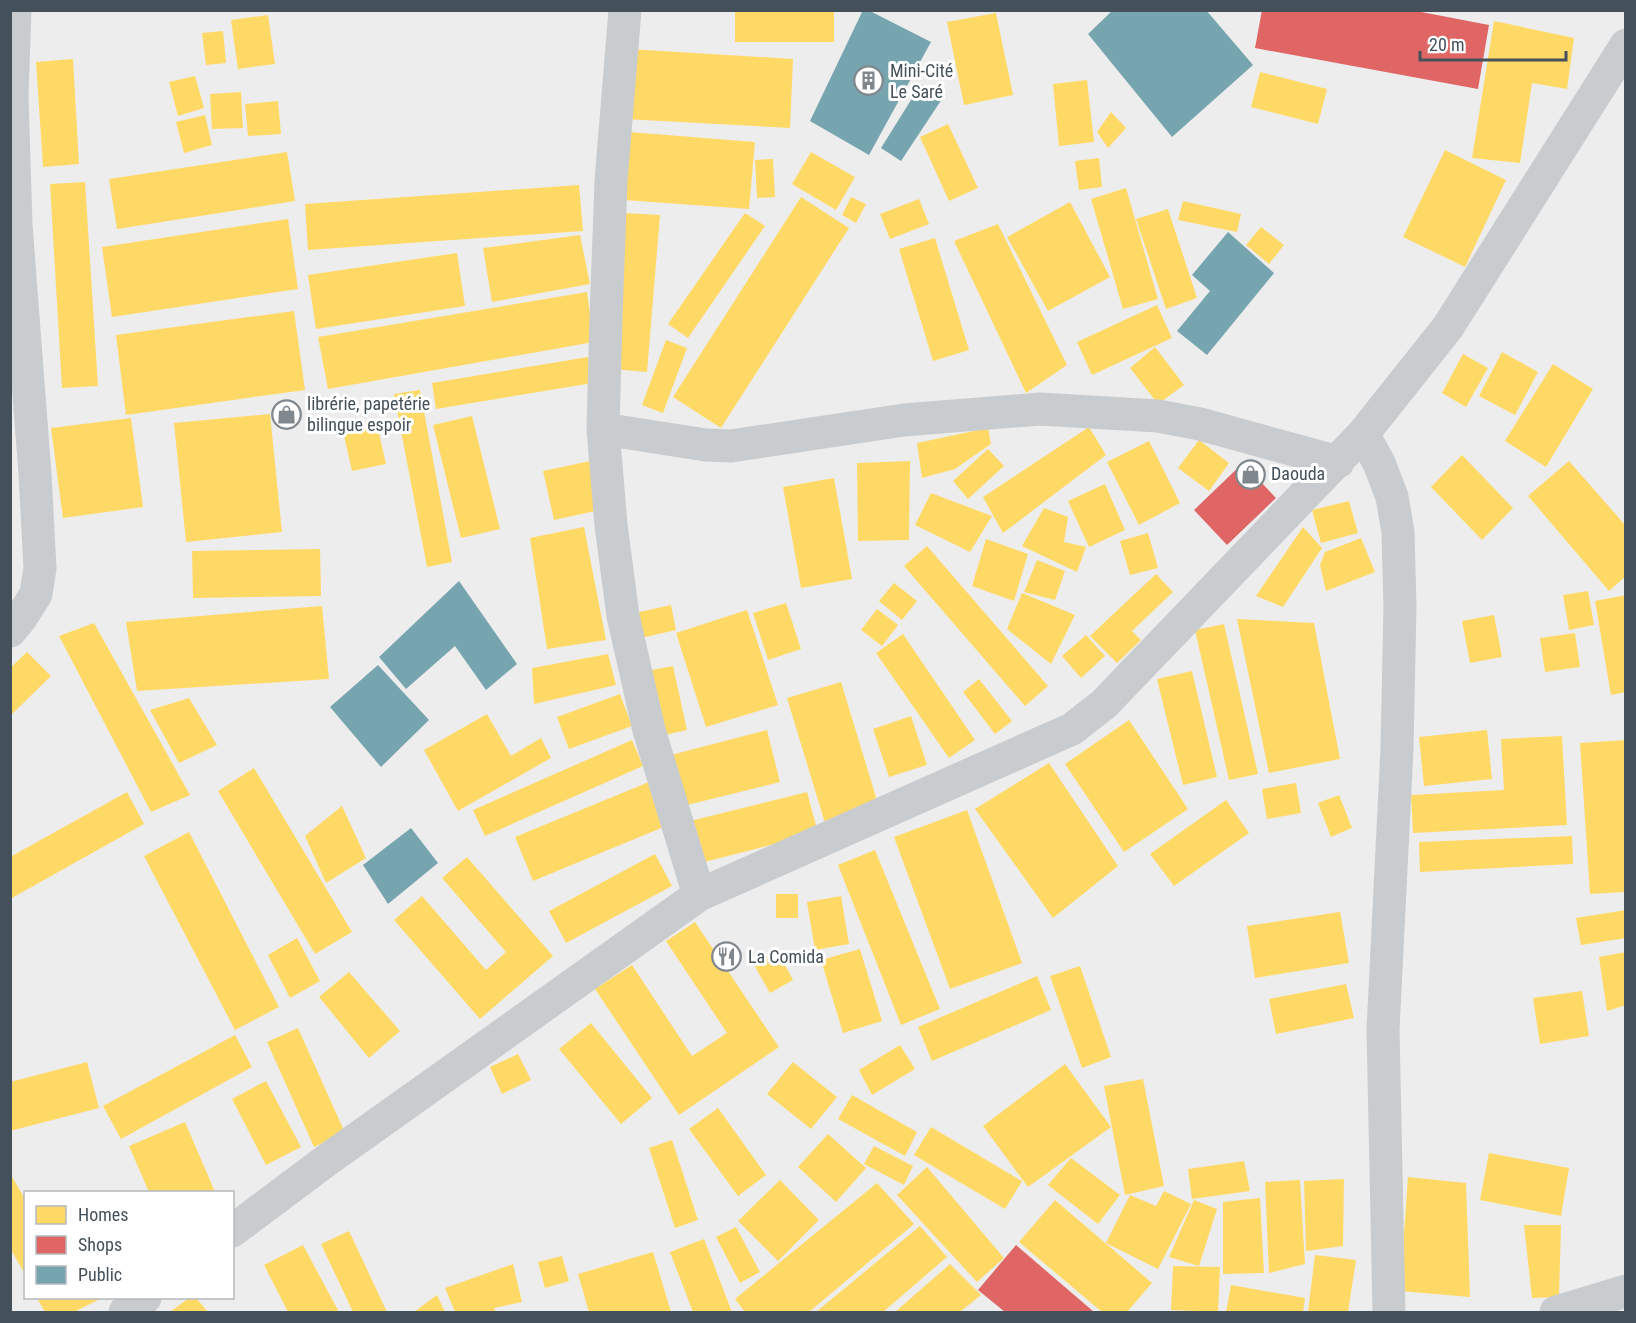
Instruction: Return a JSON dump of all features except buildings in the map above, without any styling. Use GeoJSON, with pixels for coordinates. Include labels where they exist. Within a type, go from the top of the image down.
{"type":"FeatureCollection","features":[{"type":"Feature","properties":{"kind":"street"},"geometry":{"type":"LineString","coordinates":[[10,631],[36,594],[40,568],[16,225],[12,96],[15,10]]}},
{"type":"Feature","properties":{"kind":"street"},"geometry":{"type":"LineString","coordinates":[[625,10],[611,181],[606,318],[603,429],[611,525],[623,616],[649,730],[699,896]]}},
{"type":"Feature","properties":{"kind":"street"},"geometry":{"type":"LineString","coordinates":[[234,1230],[346,1146],[699,896],[1072,729],[1104,704],[1338,462],[1448,327],[1626,45]]}},
{"type":"Feature","properties":{"kind":"street"},"geometry":{"type":"LineString","coordinates":[[603,429],[706,446],[731,446],[904,420],[1040,409],[1158,416],[1200,424],[1338,462]]}},
{"type":"Feature","properties":{"kind":"street"},"geometry":{"type":"LineString","coordinates":[[1363,434],[1379,463],[1392,497],[1398,543],[1400,607],[1397,749],[1383,1030],[1389,1312]]}},
{"type":"Feature","properties":{"kind":"street"},"geometry":{"type":"LineString","coordinates":[[1556,1312],[1626,1291]]}},
{"type":"Feature","properties":{"kind":"street"},"geometry":{"type":"LineString","coordinates":[[125,1312],[144,1299]]}},
{"type":"Feature","properties":{"kind":"place","name":"Mini-Cité Le Saré"},"geometry":{"type":"Point","coordinates":[869,81]}},
{"type":"Feature","properties":{"kind":"place","name":"librérie, papetérie bilingue espoir"},"geometry":{"type":"Point","coordinates":[286,414]}},
{"type":"Feature","properties":{"kind":"place","name":"Daouda"},"geometry":{"type":"Point","coordinates":[1250,474]}},
{"type":"Feature","properties":{"kind":"place","name":"La Comida"},"geometry":{"type":"Point","coordinates":[727,957]}}]}
